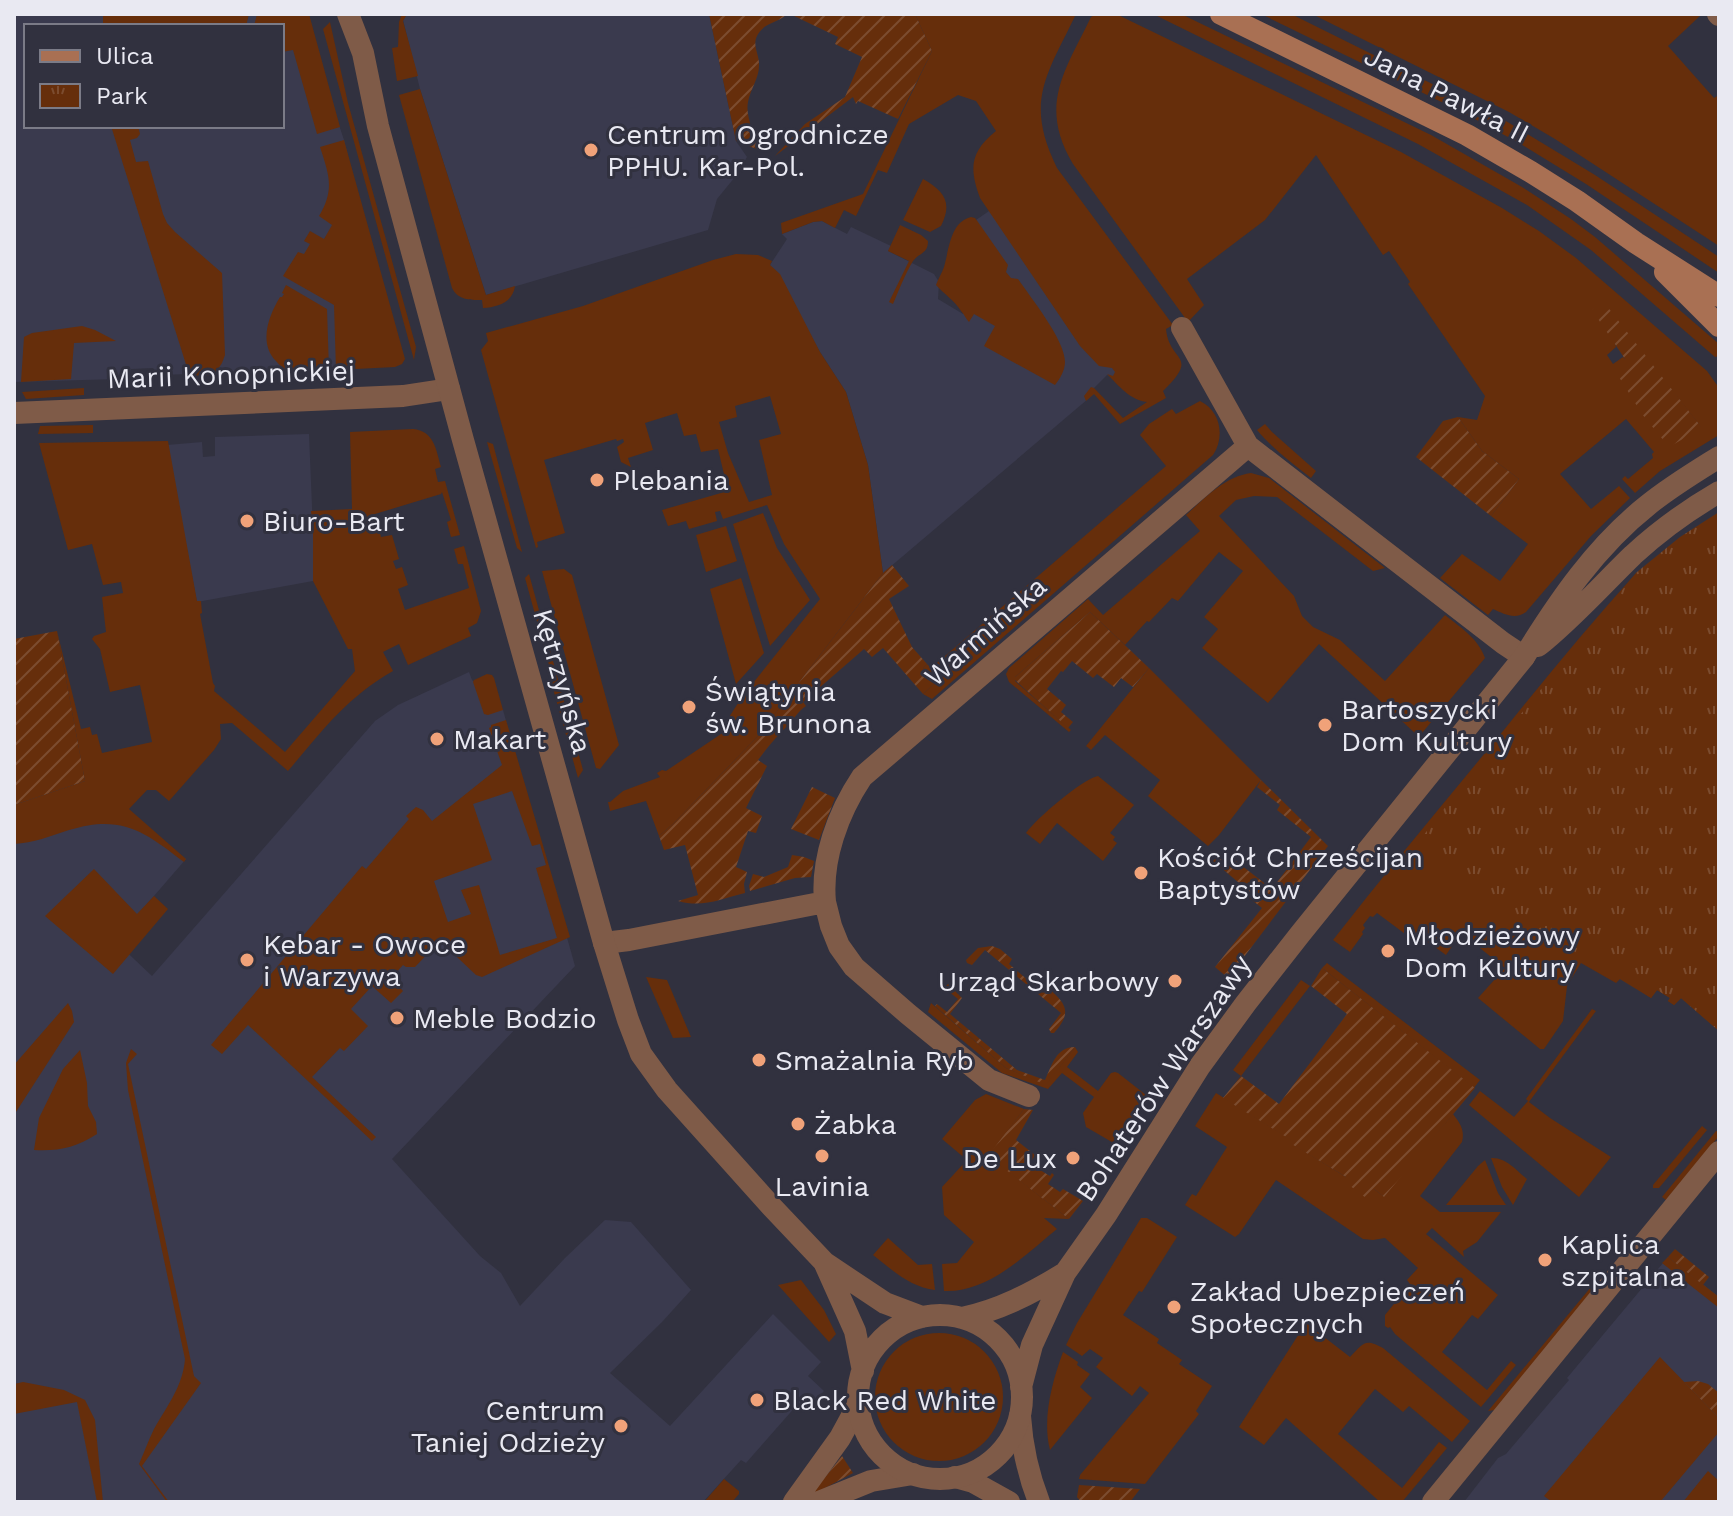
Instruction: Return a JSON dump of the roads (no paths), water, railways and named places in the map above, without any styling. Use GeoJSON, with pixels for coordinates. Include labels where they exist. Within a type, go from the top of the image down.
{"type":"FeatureCollection","features":[{"type":"Feature","properties":{"kind":"main road","name":"Jana Pawła II"},"geometry":{"type":"LineString","coordinates":[[1221,14],[1467,135],[1542,179],[1719,296]]}},
{"type":"Feature","properties":{"kind":"main road","name":"Jana Pawła II"},"geometry":{"type":"LineString","coordinates":[[1636,243],[1719,326]]}},
{"type":"Feature","properties":{"kind":"street","name":"Kętrzyńska"},"geometry":{"type":"LineString","coordinates":[[348,14],[363,53],[378,126],[449,389],[604,943],[641,1054],[667,1090],[825,1263],[885,1303],[922,1317]]}},
{"type":"Feature","properties":{"kind":"street","name":"Kętrzyńska"},"geometry":{"type":"LineString","coordinates":[[363,53],[366,14]]}},
{"type":"Feature","properties":{"kind":"street"},"geometry":{"type":"LineString","coordinates":[[1182,328],[1248,446],[1524,657]]}},
{"type":"Feature","properties":{"kind":"street","name":"Marii Konopnickiej"},"geometry":{"type":"LineString","coordinates":[[14,413],[403,396],[449,389]]}},
{"type":"Feature","properties":{"kind":"street","name":"Warmińska"},"geometry":{"type":"LineString","coordinates":[[1029,1096],[999,1085],[979,1072],[873,985],[854,967],[839,946],[831,926],[824,888],[827,860],[844,809],[862,777],[1248,446]]}},
{"type":"Feature","properties":{"kind":"street","name":"Bohaterów Warszawy"},"geometry":{"type":"LineString","coordinates":[[1021,1387],[1032,1345],[1065,1273],[1237,1015],[1524,657],[1579,576],[1609,541],[1646,506],[1719,457]]}},
{"type":"Feature","properties":{"kind":"street","name":"Bohaterów Warszawy"},"geometry":{"type":"LineString","coordinates":[[1524,657],[1565,625],[1613,574],[1663,530],[1719,492]]}},
{"type":"Feature","properties":{"kind":"street"},"geometry":{"type":"LineString","coordinates":[[604,943],[825,902]]}},
{"type":"Feature","properties":{"kind":"street"},"geometry":{"type":"LineString","coordinates":[[1433,1502],[1719,1152]]}},
{"type":"Feature","properties":{"kind":"street","name":"Kętrzyńska"},"geometry":{"type":"LineString","coordinates":[[825,1263],[855,1331],[863,1371]]}},
{"type":"Feature","properties":{"kind":"street","name":"Bohaterów Warszawy"},"geometry":{"type":"LineString","coordinates":[[962,1318],[1000,1308],[1065,1273]]}},
{"type":"Feature","properties":{"kind":"street"},"geometry":{"type":"LineString","coordinates":[[1020,1416],[1009,1441],[996,1457],[980,1468],[955,1477],[933,1478],[913,1474],[892,1463],[874,1444],[862,1421],[859,1386],[871,1353],[883,1339],[904,1324],[938,1315],[962,1318],[981,1326],[1001,1343],[1015,1365],[1022,1399],[1021,1444],[1039,1502]]}},
{"type":"Feature","properties":{"kind":"street"},"geometry":{"type":"LineString","coordinates":[[794,1502],[840,1438],[859,1403]]}},
{"type":"Feature","properties":{"kind":"street"},"geometry":{"type":"LineString","coordinates":[[819,1502],[871,1481],[913,1474]]}},
{"type":"Feature","properties":{"kind":"street"},"geometry":{"type":"LineString","coordinates":[[955,1477],[973,1482],[1009,1502]]}},
{"type":"Feature","properties":{"kind":"place","name":"Centrum Ogrodnicze PPHU. Kar-Pol."},"geometry":{"type":"Point","coordinates":[591,150]}},
{"type":"Feature","properties":{"kind":"place","name":"Plebania"},"geometry":{"type":"Point","coordinates":[597,480]}},
{"type":"Feature","properties":{"kind":"place","name":"Biuro-Bart"},"geometry":{"type":"Point","coordinates":[247,521]}},
{"type":"Feature","properties":{"kind":"place","name":"Świątynia św. Brunona"},"geometry":{"type":"Point","coordinates":[689,707]}},
{"type":"Feature","properties":{"kind":"place","name":"Bartoszycki Dom Kultury"},"geometry":{"type":"Point","coordinates":[1325,725]}},
{"type":"Feature","properties":{"kind":"place","name":"Makart"},"geometry":{"type":"Point","coordinates":[437,739]}},
{"type":"Feature","properties":{"kind":"place","name":"Kościół Chrześcijan Baptystów"},"geometry":{"type":"Point","coordinates":[1141,873]}},
{"type":"Feature","properties":{"kind":"place","name":"Młodzieżowy Dom Kultury"},"geometry":{"type":"Point","coordinates":[1388,951]}},
{"type":"Feature","properties":{"kind":"place","name":"Kebar - Owoce i Warzywa"},"geometry":{"type":"Point","coordinates":[247,960]}},
{"type":"Feature","properties":{"kind":"place","name":"Urząd Skarbowy"},"geometry":{"type":"Point","coordinates":[1175,981]}},
{"type":"Feature","properties":{"kind":"place","name":"Meble Bodzio"},"geometry":{"type":"Point","coordinates":[397,1018]}},
{"type":"Feature","properties":{"kind":"place","name":"Smażalnia Ryb"},"geometry":{"type":"Point","coordinates":[759,1060]}},
{"type":"Feature","properties":{"kind":"place","name":"Żabka"},"geometry":{"type":"Point","coordinates":[798,1124]}},
{"type":"Feature","properties":{"kind":"place","name":"Lavinia"},"geometry":{"type":"Point","coordinates":[822,1156]}},
{"type":"Feature","properties":{"kind":"place","name":"De Lux"},"geometry":{"type":"Point","coordinates":[1073,1158]}},
{"type":"Feature","properties":{"kind":"place","name":"Kaplica szpitalna"},"geometry":{"type":"Point","coordinates":[1545,1260]}},
{"type":"Feature","properties":{"kind":"place","name":"Zakład Ubezpieczeń Społecznych"},"geometry":{"type":"Point","coordinates":[1174,1307]}},
{"type":"Feature","properties":{"kind":"place","name":"Black Red White"},"geometry":{"type":"Point","coordinates":[757,1400]}},
{"type":"Feature","properties":{"kind":"place","name":"Centrum Taniej Odzieży"},"geometry":{"type":"Point","coordinates":[621,1426]}}]}
